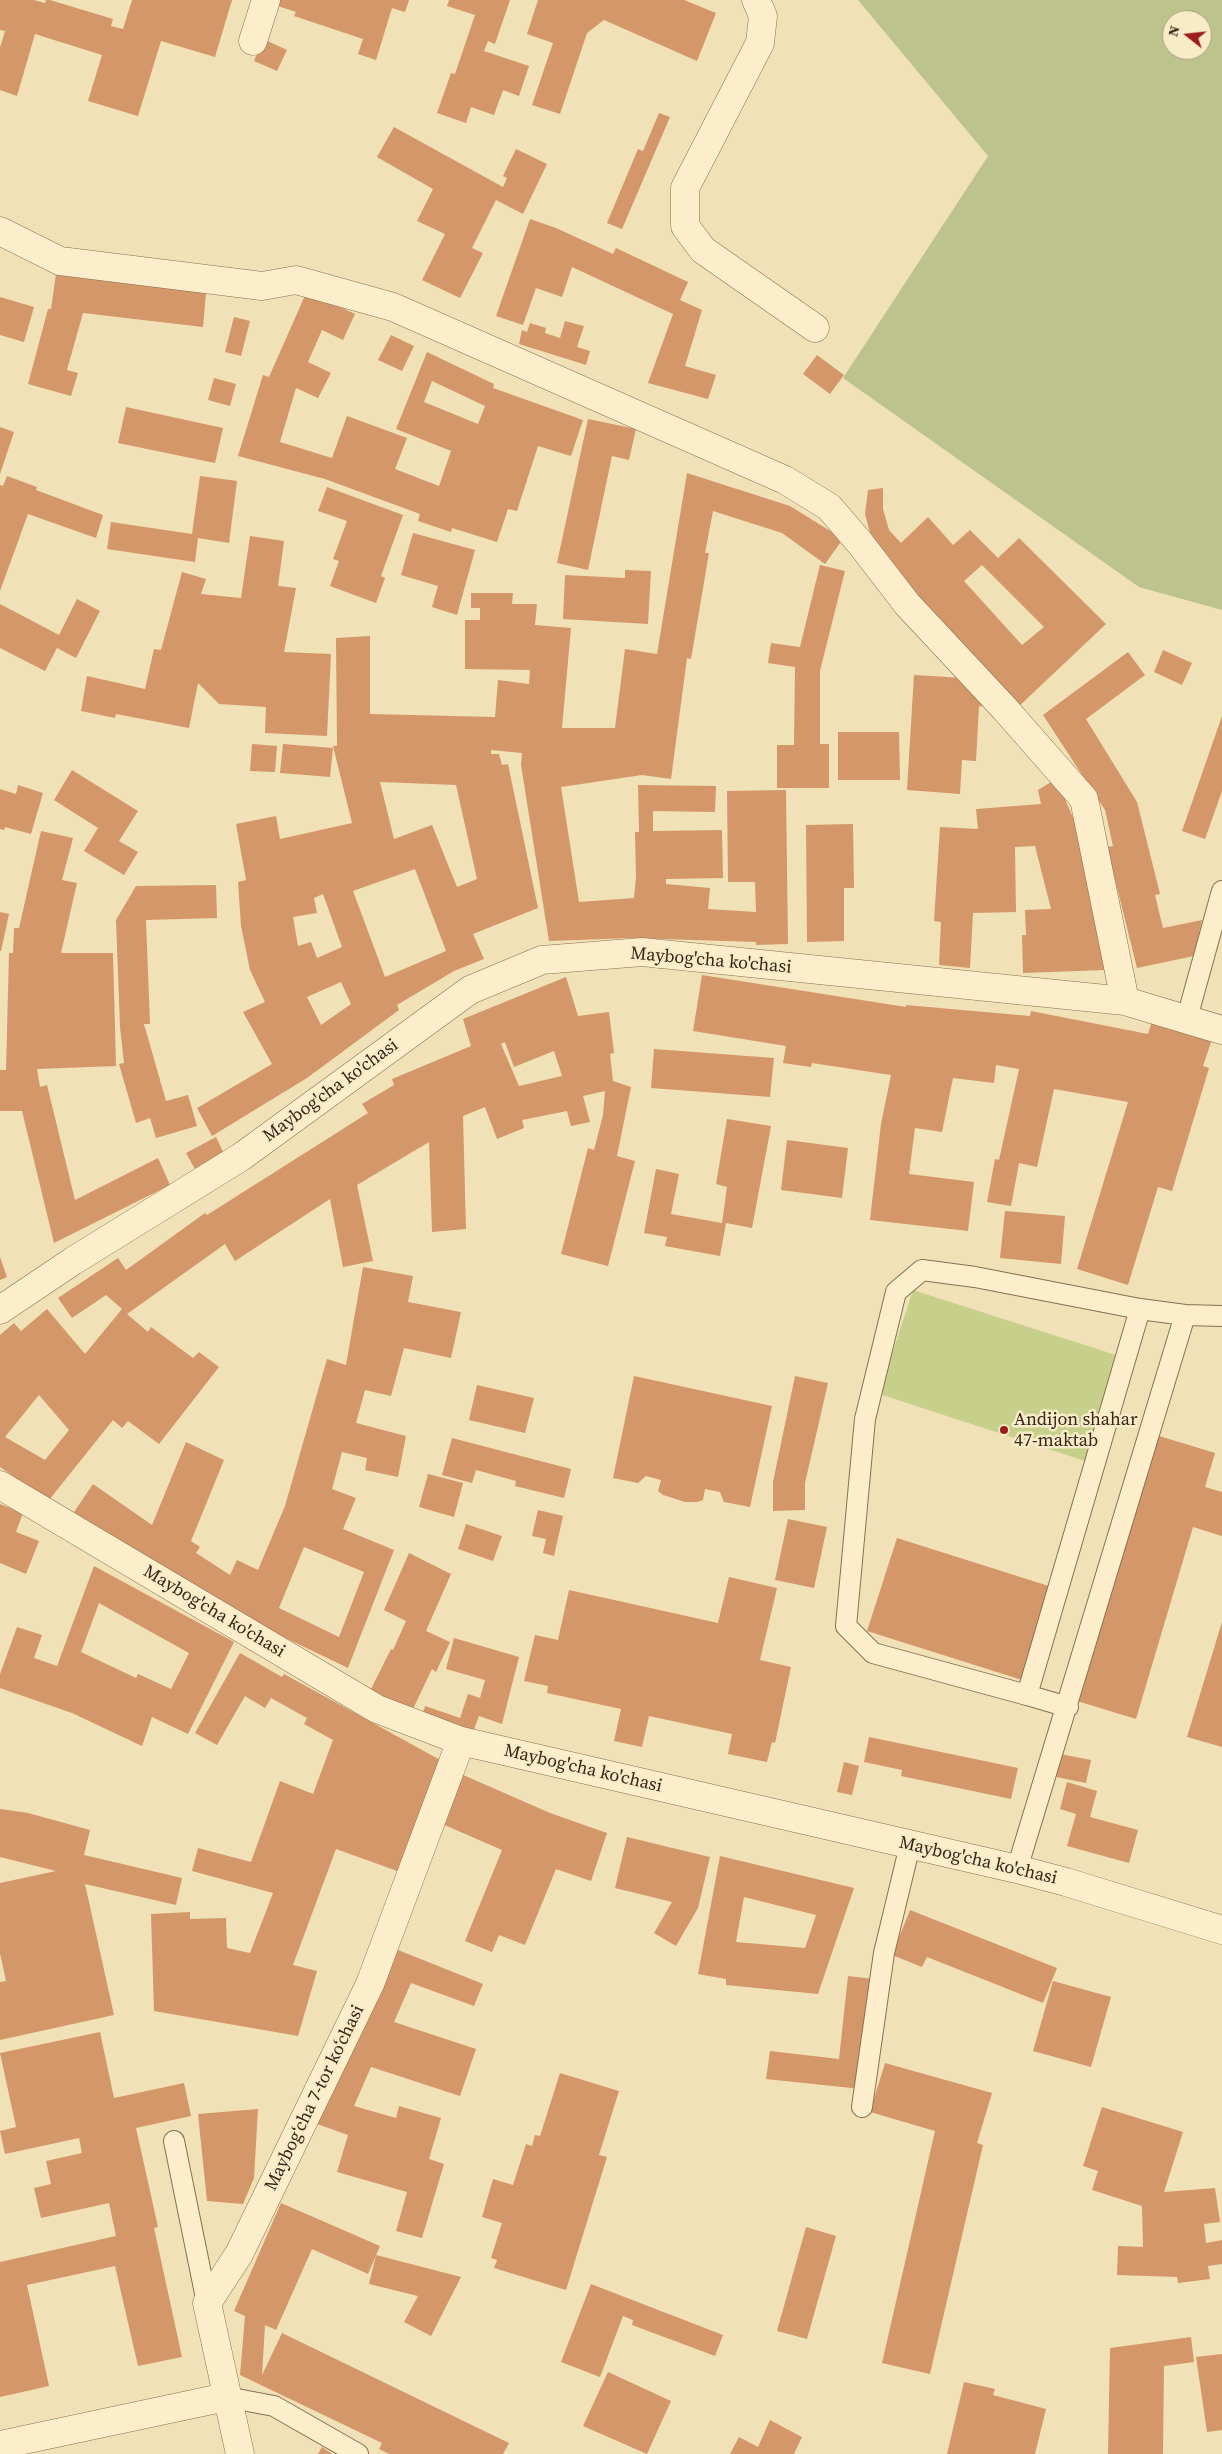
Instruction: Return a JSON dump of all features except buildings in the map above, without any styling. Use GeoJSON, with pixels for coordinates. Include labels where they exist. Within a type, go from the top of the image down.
{"type":"FeatureCollection","features":[{"type":"Feature","properties":{"kind":"street"},"geometry":{"type":"LineString","coordinates":[[253,41],[266,0]]}},
{"type":"Feature","properties":{"kind":"street"},"geometry":{"type":"LineString","coordinates":[[756,0],[762,16],[760,43],[685,188],[685,226],[703,250],[815,328]]}},
{"type":"Feature","properties":{"kind":"street"},"geometry":{"type":"LineString","coordinates":[[0,231],[60,261],[262,286],[296,280],[393,307],[785,480],[829,507],[860,543],[907,604],[1005,709],[1084,799],[1124,1001]]}},
{"type":"Feature","properties":{"kind":"street","name":"Maybog'cha ko'chasi"},"geometry":{"type":"LineString","coordinates":[[0,1310],[72,1261],[242,1157],[470,990],[542,960],[642,952],[1124,1001],[1187,1018],[1222,1030]]}},
{"type":"Feature","properties":{"kind":"street","name":"Maybog'cha ko'chasi"},"geometry":{"type":"LineString","coordinates":[[0,1485],[377,1709],[461,1741],[1017,1869],[1220,1924]]}},
{"type":"Feature","properties":{"kind":"street","name":"Maybogʻcha 7-tor koʻchasi"},"geometry":{"type":"LineString","coordinates":[[208,2303],[239,2254],[370,1984],[461,1741]]}},
{"type":"Feature","properties":{"kind":"street"},"geometry":{"type":"LineString","coordinates":[[208,2303],[226,2397],[240,2454]]}},
{"type":"Feature","properties":{"kind":"street"},"geometry":{"type":"LineString","coordinates":[[0,2445],[226,2397]]}},
{"type":"Feature","properties":{"kind":"lane"},"geometry":{"type":"LineString","coordinates":[[1187,1018],[1222,891]]}},
{"type":"Feature","properties":{"kind":"lane"},"geometry":{"type":"LineString","coordinates":[[1068,1707],[873,1653],[846,1626],[865,1419],[896,1292],[922,1270],[975,1277],[1140,1309],[1186,1316],[1222,1316]]}},
{"type":"Feature","properties":{"kind":"lane"},"geometry":{"type":"LineString","coordinates":[[1027,1695],[1140,1309]]}},
{"type":"Feature","properties":{"kind":"lane"},"geometry":{"type":"LineString","coordinates":[[1017,1869],[1186,1316]]}},
{"type":"Feature","properties":{"kind":"lane"},"geometry":{"type":"LineString","coordinates":[[862,2107],[884,1953],[910,1845]]}},
{"type":"Feature","properties":{"kind":"lane"},"geometry":{"type":"LineString","coordinates":[[174,2141],[208,2303]]}},
{"type":"Feature","properties":{"kind":"lane"},"geometry":{"type":"LineString","coordinates":[[226,2397],[274,2406],[358,2454]]}},
{"type":"Feature","properties":{"kind":"green space"},"geometry":{"type":"Polygon","coordinates":[[[858,0],[1222,0],[1222,610],[1139,587],[843,378],[988,156],[858,0]]]}},
{"type":"Feature","properties":{"kind":"green space"},"geometry":{"type":"Polygon","coordinates":[[[913,1290],[1119,1356],[1085,1461],[879,1394],[913,1290]]]}},
{"type":"Feature","properties":{"kind":"place","name":"Andijon shahar 47-maktab"},"geometry":{"type":"Point","coordinates":[1004,1430]}}]}
